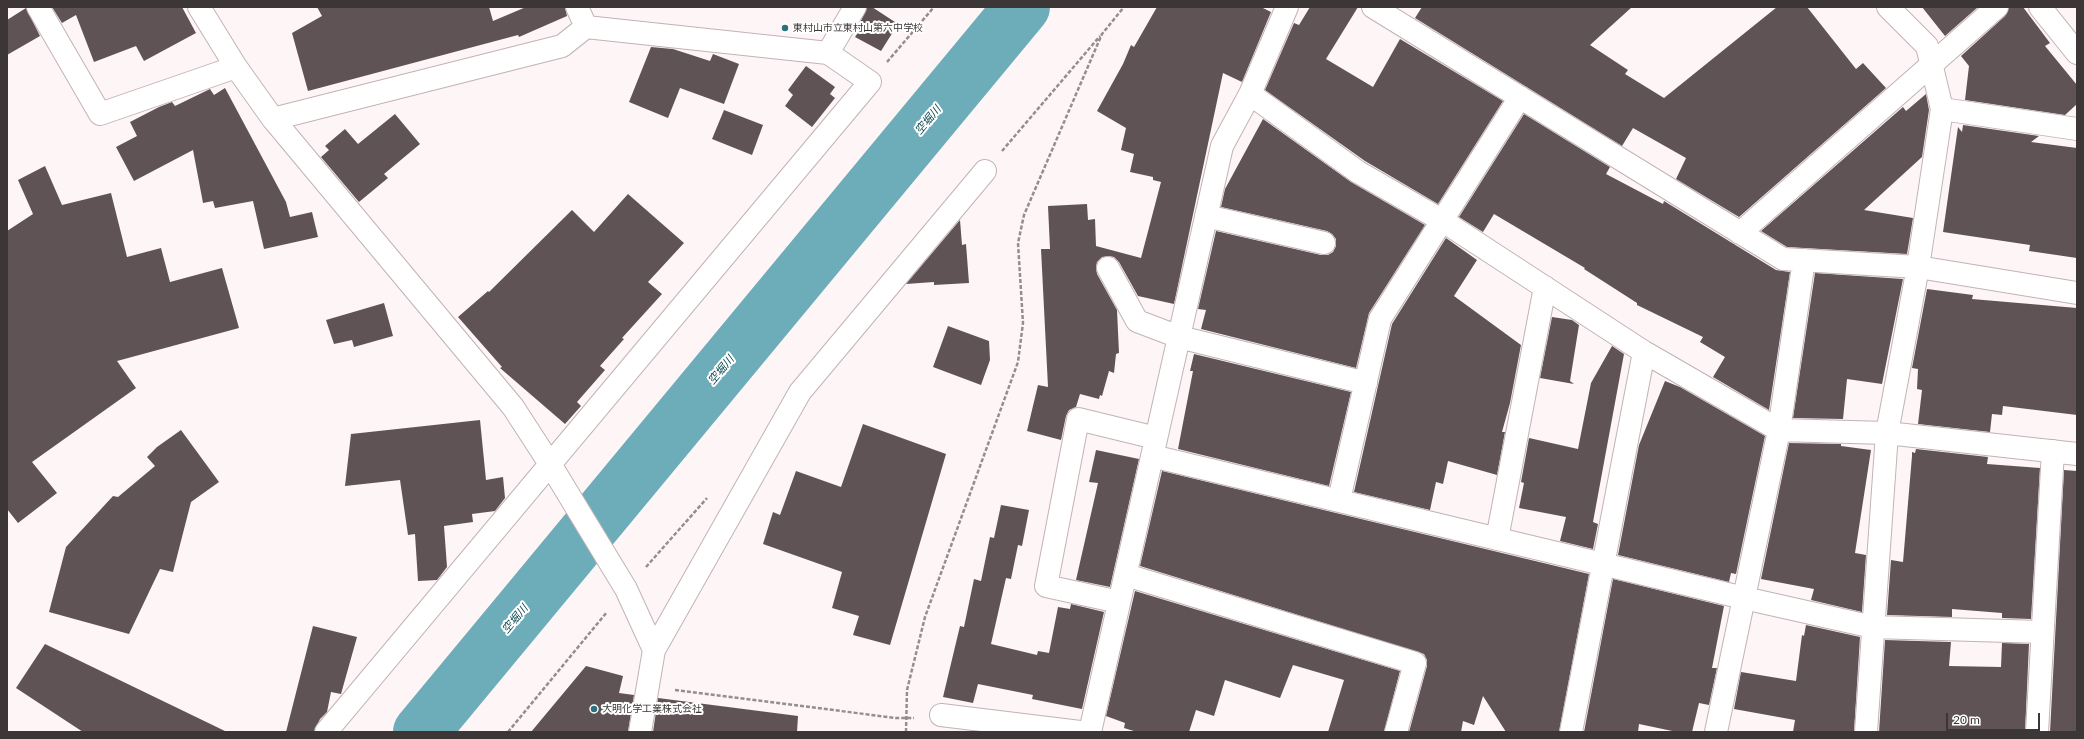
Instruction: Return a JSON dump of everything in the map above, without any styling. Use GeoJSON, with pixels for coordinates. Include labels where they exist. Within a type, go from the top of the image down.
{"type":"FeatureCollection","features":[{"type":"Feature","properties":{"kind":"street"},"geometry":{"type":"LineString","coordinates":[[38,7],[100,114],[236,67]]}},
{"type":"Feature","properties":{"kind":"street"},"geometry":{"type":"LineString","coordinates":[[199,7],[236,67],[273,119],[513,407],[550,464],[623,585],[654,650]]}},
{"type":"Feature","properties":{"kind":"street"},"geometry":{"type":"LineString","coordinates":[[577,7],[586,27]]}},
{"type":"Feature","properties":{"kind":"street"},"geometry":{"type":"LineString","coordinates":[[828,53],[854,7]]}},
{"type":"Feature","properties":{"kind":"street"},"geometry":{"type":"LineString","coordinates":[[1090,732],[1222,146],[1250,94],[1287,7]]}},
{"type":"Feature","properties":{"kind":"street"},"geometry":{"type":"LineString","coordinates":[[1373,7],[1784,259],[1918,267],[2077,293]]}},
{"type":"Feature","properties":{"kind":"street"},"geometry":{"type":"LineString","coordinates":[[1866,732],[1887,433],[1918,267],[1942,109],[1927,46],[1888,7]]}},
{"type":"Feature","properties":{"kind":"street"},"geometry":{"type":"LineString","coordinates":[[1740,233],[1932,66],[1997,7]]}},
{"type":"Feature","properties":{"kind":"street"},"geometry":{"type":"LineString","coordinates":[[2040,7],[2077,53]]}},
{"type":"Feature","properties":{"kind":"street"},"geometry":{"type":"LineString","coordinates":[[273,119],[562,46],[586,27],[828,53],[870,82],[326,732]]}},
{"type":"Feature","properties":{"kind":"street"},"geometry":{"type":"LineString","coordinates":[[1250,94],[1358,172],[1443,221],[1644,352],[1779,430],[1887,433],[2077,454]]}},
{"type":"Feature","properties":{"kind":"street"},"geometry":{"type":"LineString","coordinates":[[1339,500],[1380,319],[1520,97]]}},
{"type":"Feature","properties":{"kind":"street"},"geometry":{"type":"LineString","coordinates":[[1942,109],[2077,129]]}},
{"type":"Feature","properties":{"kind":"street"},"geometry":{"type":"LineString","coordinates":[[640,732],[654,650],[800,392],[985,171]]}},
{"type":"Feature","properties":{"kind":"street"},"geometry":{"type":"LineString","coordinates":[[1206,216],[1324,243]]}},
{"type":"Feature","properties":{"kind":"street"},"geometry":{"type":"LineString","coordinates":[[1716,732],[1779,430],[1804,260]]}},
{"type":"Feature","properties":{"kind":"street"},"geometry":{"type":"LineString","coordinates":[[1108,268],[1137,321],[1179,337],[1366,383]]}},
{"type":"Feature","properties":{"kind":"street"},"geometry":{"type":"LineString","coordinates":[[1497,539],[1545,287]]}},
{"type":"Feature","properties":{"kind":"street"},"geometry":{"type":"LineString","coordinates":[[1571,732],[1602,564],[1644,352]]}},
{"type":"Feature","properties":{"kind":"street"},"geometry":{"type":"LineString","coordinates":[[1120,602],[1046,586],[1078,419],[1154,447],[1339,500],[1744,598],[1873,627],[2042,632]]}},
{"type":"Feature","properties":{"kind":"street"},"geometry":{"type":"LineString","coordinates":[[2037,732],[2053,451]]}},
{"type":"Feature","properties":{"kind":"street"},"geometry":{"type":"LineString","coordinates":[[1126,575],[1415,663],[1396,732]]}},
{"type":"Feature","properties":{"kind":"street"},"geometry":{"type":"LineString","coordinates":[[941,714],[1080,732]]}},
{"type":"Feature","properties":{"kind":"path"},"geometry":{"type":"LineString","coordinates":[[870,82],[934,7]]}},
{"type":"Feature","properties":{"kind":"path"},"geometry":{"type":"LineString","coordinates":[[985,171],[1124,7]]}},
{"type":"Feature","properties":{"kind":"path"},"geometry":{"type":"LineString","coordinates":[[906,732],[907,690],[925,617],[1018,362],[1023,323],[1018,243],[1024,215],[1102,34]]}},
{"type":"Feature","properties":{"kind":"path"},"geometry":{"type":"LineString","coordinates":[[508,732],[623,585]]}},
{"type":"Feature","properties":{"kind":"path"},"geometry":{"type":"LineString","coordinates":[[648,686],[896,718]]}},
{"type":"Feature","properties":{"kind":"building"},"geometry":{"type":"Polygon","coordinates":[[[52,7],[182,7],[196,33],[144,61],[136,46],[94,62],[76,15],[62,23],[52,7]]]}},
{"type":"Feature","properties":{"kind":"building"},"geometry":{"type":"Polygon","coordinates":[[[317,7],[489,7],[493,21],[526,7],[565,7],[567,16],[519,37],[518,35],[308,91],[292,33],[322,16],[317,7]]]}},
{"type":"Feature","properties":{"kind":"building"},"geometry":{"type":"Polygon","coordinates":[[[867,7],[872,7],[898,24],[881,51],[855,37],[861,28],[858,27],[867,7]]]}},
{"type":"Feature","properties":{"kind":"building"},"geometry":{"type":"Polygon","coordinates":[[[1157,7],[1261,7],[1271,12],[1242,82],[1223,73],[1174,304],[1138,296],[1119,262],[1114,257],[1102,257],[1097,262],[1097,274],[1117,310],[1119,353],[1116,354],[1114,373],[1109,371],[1102,396],[1100,395],[1099,399],[1080,394],[1076,407],[1069,410],[1066,416],[1061,440],[1027,431],[1038,385],[1048,387],[1041,249],[1050,249],[1048,206],[1087,204],[1088,220],[1095,219],[1096,246],[1141,258],[1161,182],[1153,180],[1153,177],[1130,172],[1134,154],[1121,150],[1126,128],[1097,111],[1123,64],[1131,45],[1134,47],[1157,7]]]}},
{"type":"Feature","properties":{"kind":"building"},"geometry":{"type":"Polygon","coordinates":[[[1310,7],[1358,7],[1326,59],[1373,87],[1400,39],[1503,101],[1438,204],[1365,161],[1265,90],[1294,23],[1299,25],[1310,7]]]}},
{"type":"Feature","properties":{"kind":"building"},"geometry":{"type":"Polygon","coordinates":[[[1422,7],[1632,7],[1590,45],[1628,70],[1625,74],[1664,98],[1777,7],[1807,7],[1856,69],[1863,63],[1886,88],[1739,217],[1676,179],[1686,158],[1633,128],[1622,146],[1415,18],[1422,7]]]}},
{"type":"Feature","properties":{"kind":"building"},"geometry":{"type":"Polygon","coordinates":[[[1922,7],[1978,7],[1945,36],[1922,7]]]}},
{"type":"Feature","properties":{"kind":"building"},"geometry":{"type":"Polygon","coordinates":[[[2009,7],[2023,7],[2050,43],[2045,46],[2077,85],[2077,104],[2065,115],[1965,100],[1969,66],[1961,56],[2005,16],[2009,7]]]}},
{"type":"Feature","properties":{"kind":"building"},"geometry":{"type":"Polygon","coordinates":[[[26,8],[40,36],[7,55],[7,20],[26,8]]]}},
{"type":"Feature","properties":{"kind":"building"},"geometry":{"type":"Polygon","coordinates":[[[651,47],[673,49],[710,61],[713,54],[739,64],[724,104],[680,88],[668,118],[629,102],[651,47]]]}},
{"type":"Feature","properties":{"kind":"building"},"geometry":{"type":"Polygon","coordinates":[[[806,66],[835,87],[830,94],[835,98],[812,127],[785,106],[793,95],[788,90],[806,66]]]}},
{"type":"Feature","properties":{"kind":"building"},"geometry":{"type":"Polygon","coordinates":[[[225,88],[286,202],[290,217],[312,212],[318,237],[264,249],[253,201],[215,208],[213,201],[203,203],[193,150],[134,181],[116,147],[137,136],[130,122],[172,102],[175,106],[210,89],[214,95],[225,88]]]}},
{"type":"Feature","properties":{"kind":"building"},"geometry":{"type":"Polygon","coordinates":[[[1926,94],[1929,110],[1922,157],[1864,210],[1913,218],[1907,254],[1787,247],[1761,231],[1903,107],[1906,111],[1926,94]]]}},
{"type":"Feature","properties":{"kind":"building"},"geometry":{"type":"Polygon","coordinates":[[[724,110],[763,125],[752,155],[712,139],[724,110]]]}},
{"type":"Feature","properties":{"kind":"building"},"geometry":{"type":"Polygon","coordinates":[[[395,114],[420,144],[384,174],[388,178],[359,202],[321,157],[329,150],[325,146],[345,129],[358,144],[395,114]]]}},
{"type":"Feature","properties":{"kind":"building"},"geometry":{"type":"Polygon","coordinates":[[[1524,114],[1610,167],[1606,174],[1663,204],[1664,201],[1776,270],[1790,272],[1769,410],[1713,377],[1725,357],[1700,342],[1703,337],[1637,305],[1637,303],[1584,269],[1585,268],[1494,214],[1483,232],[1459,217],[1524,114]]]}},
{"type":"Feature","properties":{"kind":"building"},"geometry":{"type":"Polygon","coordinates":[[[1263,119],[1351,182],[1425,225],[1369,313],[1356,368],[1201,329],[1206,310],[1198,309],[1216,231],[1321,255],[1328,255],[1333,252],[1336,246],[1336,239],[1327,231],[1221,207],[1225,189],[1263,119]]]}},
{"type":"Feature","properties":{"kind":"building"},"geometry":{"type":"Polygon","coordinates":[[[1963,125],[2039,136],[2031,142],[2077,148],[2077,258],[2029,251],[2030,245],[1943,232],[1958,127],[1962,132],[1963,125]]]}},
{"type":"Feature","properties":{"kind":"building"},"geometry":{"type":"Polygon","coordinates":[[[45,166],[62,205],[111,193],[127,257],[161,248],[170,282],[222,268],[239,328],[117,361],[136,388],[32,462],[57,493],[18,523],[7,509],[7,231],[33,214],[18,180],[45,166]]]}},
{"type":"Feature","properties":{"kind":"building"},"geometry":{"type":"Polygon","coordinates":[[[628,194],[684,243],[648,282],[662,294],[622,338],[624,339],[600,366],[605,370],[577,402],[581,406],[565,424],[500,368],[502,367],[458,317],[488,291],[489,292],[572,210],[594,232],[628,194]]]}},
{"type":"Feature","properties":{"kind":"building"},"geometry":{"type":"Polygon","coordinates":[[[960,220],[962,245],[966,244],[969,283],[934,285],[934,282],[906,284],[960,220]]]}},
{"type":"Feature","properties":{"kind":"building"},"geometry":{"type":"Polygon","coordinates":[[[1446,238],[1477,260],[1454,296],[1521,345],[1510,403],[1502,432],[1505,432],[1497,475],[1448,461],[1443,484],[1436,482],[1430,510],[1354,492],[1392,324],[1446,238]]]}},
{"type":"Feature","properties":{"kind":"building"},"geometry":{"type":"Polygon","coordinates":[[[1815,273],[1903,279],[1882,384],[1847,379],[1843,419],[1793,418],[1815,273]]]}},
{"type":"Feature","properties":{"kind":"building"},"geometry":{"type":"Polygon","coordinates":[[[1927,289],[1973,295],[1972,299],[2077,308],[2077,415],[2003,406],[2002,415],[1992,414],[1990,432],[1918,424],[1922,390],[1917,389],[1918,369],[1912,368],[1927,289]]]}},
{"type":"Feature","properties":{"kind":"building"},"geometry":{"type":"Polygon","coordinates":[[[384,303],[393,336],[354,347],[352,340],[334,344],[326,320],[384,303]]]}},
{"type":"Feature","properties":{"kind":"building"},"geometry":{"type":"Polygon","coordinates":[[[1552,317],[1572,320],[1579,325],[1570,381],[1574,384],[1540,378],[1552,317]]]}},
{"type":"Feature","properties":{"kind":"building"},"geometry":{"type":"Polygon","coordinates":[[[948,326],[989,341],[990,360],[981,385],[933,367],[948,326]]]}},
{"type":"Feature","properties":{"kind":"building"},"geometry":{"type":"Polygon","coordinates":[[[1612,346],[1624,354],[1593,522],[1598,524],[1593,549],[1560,541],[1566,517],[1519,508],[1524,483],[1521,482],[1529,438],[1578,449],[1591,383],[1612,346]]]}},
{"type":"Feature","properties":{"kind":"building"},"geometry":{"type":"Polygon","coordinates":[[[1194,354],[1351,392],[1329,486],[1178,449],[1193,371],[1190,371],[1194,354]]]}},
{"type":"Feature","properties":{"kind":"building"},"geometry":{"type":"Polygon","coordinates":[[[1665,381],[1680,387],[1765,436],[1736,574],[1731,573],[1729,582],[1618,555],[1639,445],[1665,381]]]}},
{"type":"Feature","properties":{"kind":"building"},"geometry":{"type":"Polygon","coordinates":[[[480,420],[486,480],[503,477],[505,498],[495,511],[472,514],[473,522],[444,526],[447,567],[437,580],[418,581],[415,534],[408,535],[400,480],[345,486],[351,434],[480,420]]]}},
{"type":"Feature","properties":{"kind":"building"},"geometry":{"type":"Polygon","coordinates":[[[863,424],[946,454],[890,645],[853,635],[859,616],[832,608],[842,572],[763,544],[773,512],[780,515],[796,471],[841,487],[863,424]]]}},
{"type":"Feature","properties":{"kind":"building"},"geometry":{"type":"Polygon","coordinates":[[[181,430],[219,482],[191,502],[173,572],[160,569],[129,634],[49,612],[66,547],[113,496],[118,497],[155,466],[147,457],[157,447],[181,430]]]}},
{"type":"Feature","properties":{"kind":"building"},"geometry":{"type":"Polygon","coordinates":[[[1789,443],[1841,444],[1841,446],[1871,450],[1855,553],[1866,555],[1862,612],[1811,600],[1814,589],[1761,579],[1789,443]]]}},
{"type":"Feature","properties":{"kind":"building"},"geometry":{"type":"Polygon","coordinates":[[[1916,449],[1988,457],[1987,464],[2040,468],[2031,619],[2002,618],[2002,613],[1952,609],[1952,617],[1887,615],[1891,560],[1903,562],[1912,452],[1915,453],[1916,449]]]}},
{"type":"Feature","properties":{"kind":"building"},"geometry":{"type":"Polygon","coordinates":[[[1096,450],[1139,459],[1110,587],[1076,580],[1098,483],[1089,482],[1096,450]]]}},
{"type":"Feature","properties":{"kind":"building"},"geometry":{"type":"Polygon","coordinates":[[[2064,470],[2077,471],[2077,732],[2050,732],[2064,470]]]}},
{"type":"Feature","properties":{"kind":"building"},"geometry":{"type":"Polygon","coordinates":[[[1162,471],[1589,574],[1559,732],[1506,732],[1483,696],[1474,725],[1463,721],[1461,732],[1409,732],[1427,666],[1427,660],[1424,654],[1140,566],[1162,471]]]}},
{"type":"Feature","properties":{"kind":"building"},"geometry":{"type":"Polygon","coordinates":[[[1001,505],[1029,510],[1022,546],[1018,545],[1011,579],[1006,578],[991,644],[1037,655],[1038,651],[1049,653],[1058,607],[1070,609],[1071,604],[1104,612],[1082,709],[1032,699],[1033,695],[978,684],[973,703],[943,697],[960,626],[964,627],[974,579],[981,581],[990,537],[994,538],[1001,505]]]}},
{"type":"Feature","properties":{"kind":"building"},"geometry":{"type":"Polygon","coordinates":[[[1613,579],[1724,606],[1712,668],[1717,668],[1709,705],[1699,703],[1692,732],[1677,732],[1639,724],[1638,732],[1584,732],[1613,579]]]}},
{"type":"Feature","properties":{"kind":"building"},"geometry":{"type":"Polygon","coordinates":[[[1135,591],[1400,671],[1384,732],[1328,732],[1344,680],[1293,665],[1280,698],[1225,680],[1214,716],[1196,710],[1189,732],[1137,732],[1124,728],[1125,723],[1106,716],[1135,591]]]}},
{"type":"Feature","properties":{"kind":"building"},"geometry":{"type":"Polygon","coordinates":[[[1806,625],[1860,637],[1854,732],[1793,732],[1795,720],[1734,709],[1741,672],[1796,681],[1802,635],[1804,636],[1806,625]]]}},
{"type":"Feature","properties":{"kind":"building"},"geometry":{"type":"Polygon","coordinates":[[[313,626],[357,637],[341,694],[331,692],[327,712],[320,719],[314,732],[286,732],[313,626]]]}},
{"type":"Feature","properties":{"kind":"building"},"geometry":{"type":"Polygon","coordinates":[[[1885,640],[1951,642],[1949,666],[2001,667],[2002,643],[2029,644],[2025,732],[1879,732],[1885,640]]]}},
{"type":"Feature","properties":{"kind":"building"},"geometry":{"type":"Polygon","coordinates":[[[45,644],[227,732],[83,732],[16,688],[45,644]]]}},
{"type":"Feature","properties":{"kind":"building"},"geometry":{"type":"Polygon","coordinates":[[[586,666],[623,676],[619,693],[634,695],[628,732],[531,732],[586,666]]]}},
{"type":"Feature","properties":{"kind":"building"},"geometry":{"type":"Polygon","coordinates":[[[658,698],[798,716],[797,732],[653,732],[658,698]]]}},
{"type":"Feature","properties":{"kind":"waterway","name":"空堀川"},"geometry":{"type":"LineString","coordinates":[[421,732],[1022,7]]}},
{"type":"Feature","properties":{"kind":"place","name":"東村山市立東村山第六中学校"},"geometry":{"type":"Point","coordinates":[785,28]}},
{"type":"Feature","properties":{"kind":"place","name":"大明化学工業株式会社"},"geometry":{"type":"Point","coordinates":[594,709]}}]}
